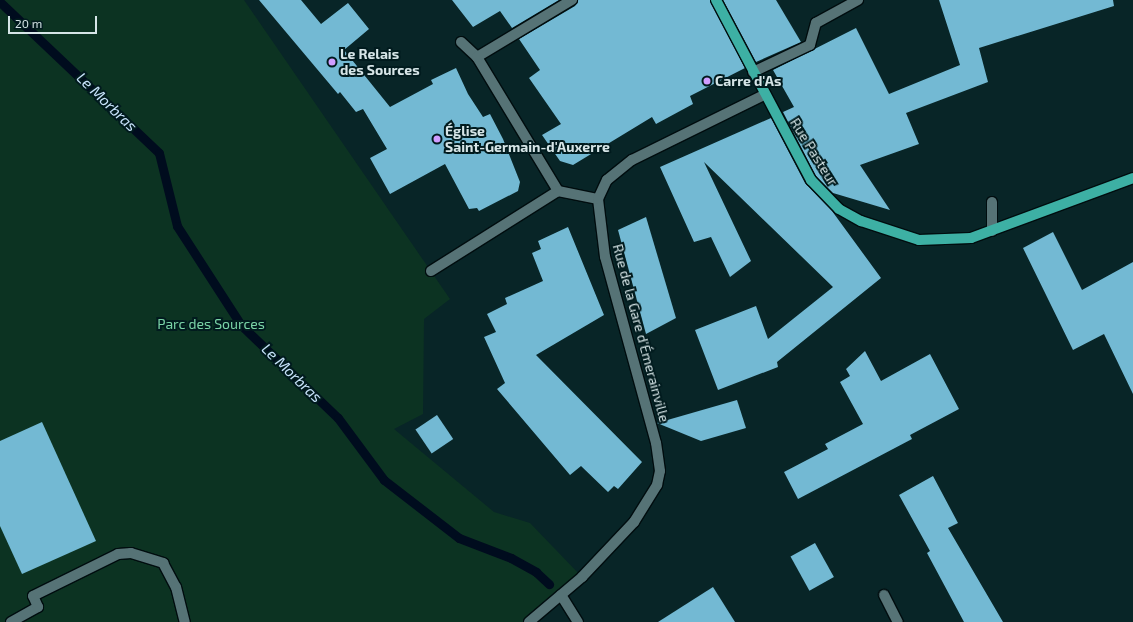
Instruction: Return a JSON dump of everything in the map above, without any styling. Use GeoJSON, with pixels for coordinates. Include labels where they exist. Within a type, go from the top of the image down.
{"type":"FeatureCollection","features":[{"type":"Feature","properties":{"kind":"main road","name":"Rue Pasteur"},"geometry":{"type":"LineString","coordinates":[[716,0],[764,95],[811,180],[839,210],[885,231],[919,240],[946,241],[992,231],[1129,180]]}},
{"type":"Feature","properties":{"kind":"street"},"geometry":{"type":"LineString","coordinates":[[477,57],[572,0]]}},
{"type":"Feature","properties":{"kind":"street"},"geometry":{"type":"LineString","coordinates":[[753,72],[810,45],[816,23],[858,0]]}},
{"type":"Feature","properties":{"kind":"street"},"geometry":{"type":"LineString","coordinates":[[461,42],[477,57],[558,191]]}},
{"type":"Feature","properties":{"kind":"street"},"geometry":{"type":"LineString","coordinates":[[430,271],[558,191],[598,199],[607,180],[632,160],[764,95]]}},
{"type":"Feature","properties":{"kind":"street","name":"Rue de la Gare d'Émerainville"},"geometry":{"type":"LineString","coordinates":[[529,622],[561,595],[634,522],[657,485],[660,471],[656,443],[605,257],[598,199]]}},
{"type":"Feature","properties":{"kind":"street"},"geometry":{"type":"LineString","coordinates":[[992,202],[992,231]]}},
{"type":"Feature","properties":{"kind":"street"},"geometry":{"type":"LineString","coordinates":[[11,622],[38,607],[33,596],[118,554],[131,553],[163,563],[176,587],[185,622]]}},
{"type":"Feature","properties":{"kind":"street"},"geometry":{"type":"LineString","coordinates":[[561,595],[578,622]]}},
{"type":"Feature","properties":{"kind":"street"},"geometry":{"type":"LineString","coordinates":[[884,595],[898,622]]}},
{"type":"Feature","properties":{"kind":"green space","name":"Parc des Sources"},"geometry":{"type":"Polygon","coordinates":[[[0,0],[244,0],[450,299],[424,319],[423,414],[394,429],[494,512],[530,523],[582,577],[529,622],[0,622],[0,0]]]}},
{"type":"Feature","properties":{"kind":"building"},"geometry":{"type":"Polygon","coordinates":[[[259,0],[301,0],[321,24],[348,3],[369,29],[344,50],[390,107],[433,84],[431,80],[456,68],[468,94],[483,117],[490,114],[503,139],[520,182],[518,191],[479,211],[477,208],[469,209],[445,164],[390,194],[370,158],[387,149],[363,109],[356,112],[340,92],[338,94],[259,0]]]}},
{"type":"Feature","properties":{"kind":"building"},"geometry":{"type":"Polygon","coordinates":[[[452,0],[559,0],[512,28],[500,11],[473,27],[452,0]]]}},
{"type":"Feature","properties":{"kind":"building"},"geometry":{"type":"Polygon","coordinates":[[[578,0],[710,0],[745,68],[690,96],[693,104],[656,124],[652,117],[573,165],[560,161],[542,135],[561,124],[529,78],[540,70],[519,39],[575,6],[578,0]]]}},
{"type":"Feature","properties":{"kind":"building"},"geometry":{"type":"Polygon","coordinates":[[[723,0],[776,0],[801,42],[756,62],[723,0]]]}},
{"type":"Feature","properties":{"kind":"building"},"geometry":{"type":"Polygon","coordinates":[[[939,0],[1113,0],[1114,6],[979,48],[988,82],[906,113],[919,144],[860,165],[890,210],[833,193],[816,176],[783,112],[794,107],[773,70],[856,28],[889,94],[960,65],[939,0]]]}},
{"type":"Feature","properties":{"kind":"building"},"geometry":{"type":"Polygon","coordinates":[[[771,118],[805,183],[832,211],[881,278],[777,362],[778,367],[718,390],[695,330],[756,306],[768,339],[833,287],[704,162],[751,261],[730,277],[711,237],[694,242],[660,167],[771,118]]]}},
{"type":"Feature","properties":{"kind":"building"},"geometry":{"type":"Polygon","coordinates":[[[646,217],[676,318],[646,334],[618,230],[646,217]]]}},
{"type":"Feature","properties":{"kind":"building"},"geometry":{"type":"Polygon","coordinates":[[[568,227],[604,315],[536,355],[642,462],[618,489],[614,486],[608,492],[581,466],[570,475],[497,389],[505,383],[484,337],[496,332],[487,314],[507,304],[505,298],[543,281],[532,253],[541,249],[538,241],[568,227]]]}},
{"type":"Feature","properties":{"kind":"building"},"geometry":{"type":"Polygon","coordinates":[[[1053,232],[1082,290],[1133,262],[1133,394],[1104,334],[1073,350],[1023,248],[1053,232]]]}},
{"type":"Feature","properties":{"kind":"building"},"geometry":{"type":"Polygon","coordinates":[[[865,351],[881,381],[930,354],[959,409],[910,435],[912,439],[798,499],[784,472],[828,449],[825,444],[863,424],[840,382],[850,376],[846,369],[865,351]]]}},
{"type":"Feature","properties":{"kind":"building"},"geometry":{"type":"Polygon","coordinates":[[[737,400],[746,428],[701,441],[657,423],[737,400]]]}},
{"type":"Feature","properties":{"kind":"building"},"geometry":{"type":"Polygon","coordinates":[[[437,415],[453,439],[432,454],[415,430],[437,415]]]}},
{"type":"Feature","properties":{"kind":"building"},"geometry":{"type":"Polygon","coordinates":[[[42,422],[96,541],[22,574],[0,526],[0,441],[42,422]]]}},
{"type":"Feature","properties":{"kind":"building"},"geometry":{"type":"Polygon","coordinates":[[[933,476],[958,523],[948,528],[1003,622],[964,622],[927,553],[930,551],[899,495],[933,476]]]}},
{"type":"Feature","properties":{"kind":"building"},"geometry":{"type":"Polygon","coordinates":[[[815,543],[834,577],[809,591],[791,557],[815,543]]]}},
{"type":"Feature","properties":{"kind":"building"},"geometry":{"type":"Polygon","coordinates":[[[713,587],[735,622],[658,622],[713,587]]]}},
{"type":"Feature","properties":{"kind":"waterway","name":"Le Morbras"},"geometry":{"type":"LineString","coordinates":[[0,2],[159,153],[177,226],[241,325],[338,418],[384,480],[459,538],[511,558],[536,572],[549,584]]}},
{"type":"Feature","properties":{"kind":"place","name":"Le Relais des Sources"},"geometry":{"type":"Point","coordinates":[332,62]}},
{"type":"Feature","properties":{"kind":"place","name":"Carre d'As"},"geometry":{"type":"Point","coordinates":[707,81]}},
{"type":"Feature","properties":{"kind":"place","name":"Église Saint-Germain-d'Auxerre"},"geometry":{"type":"Point","coordinates":[437,139]}}]}
